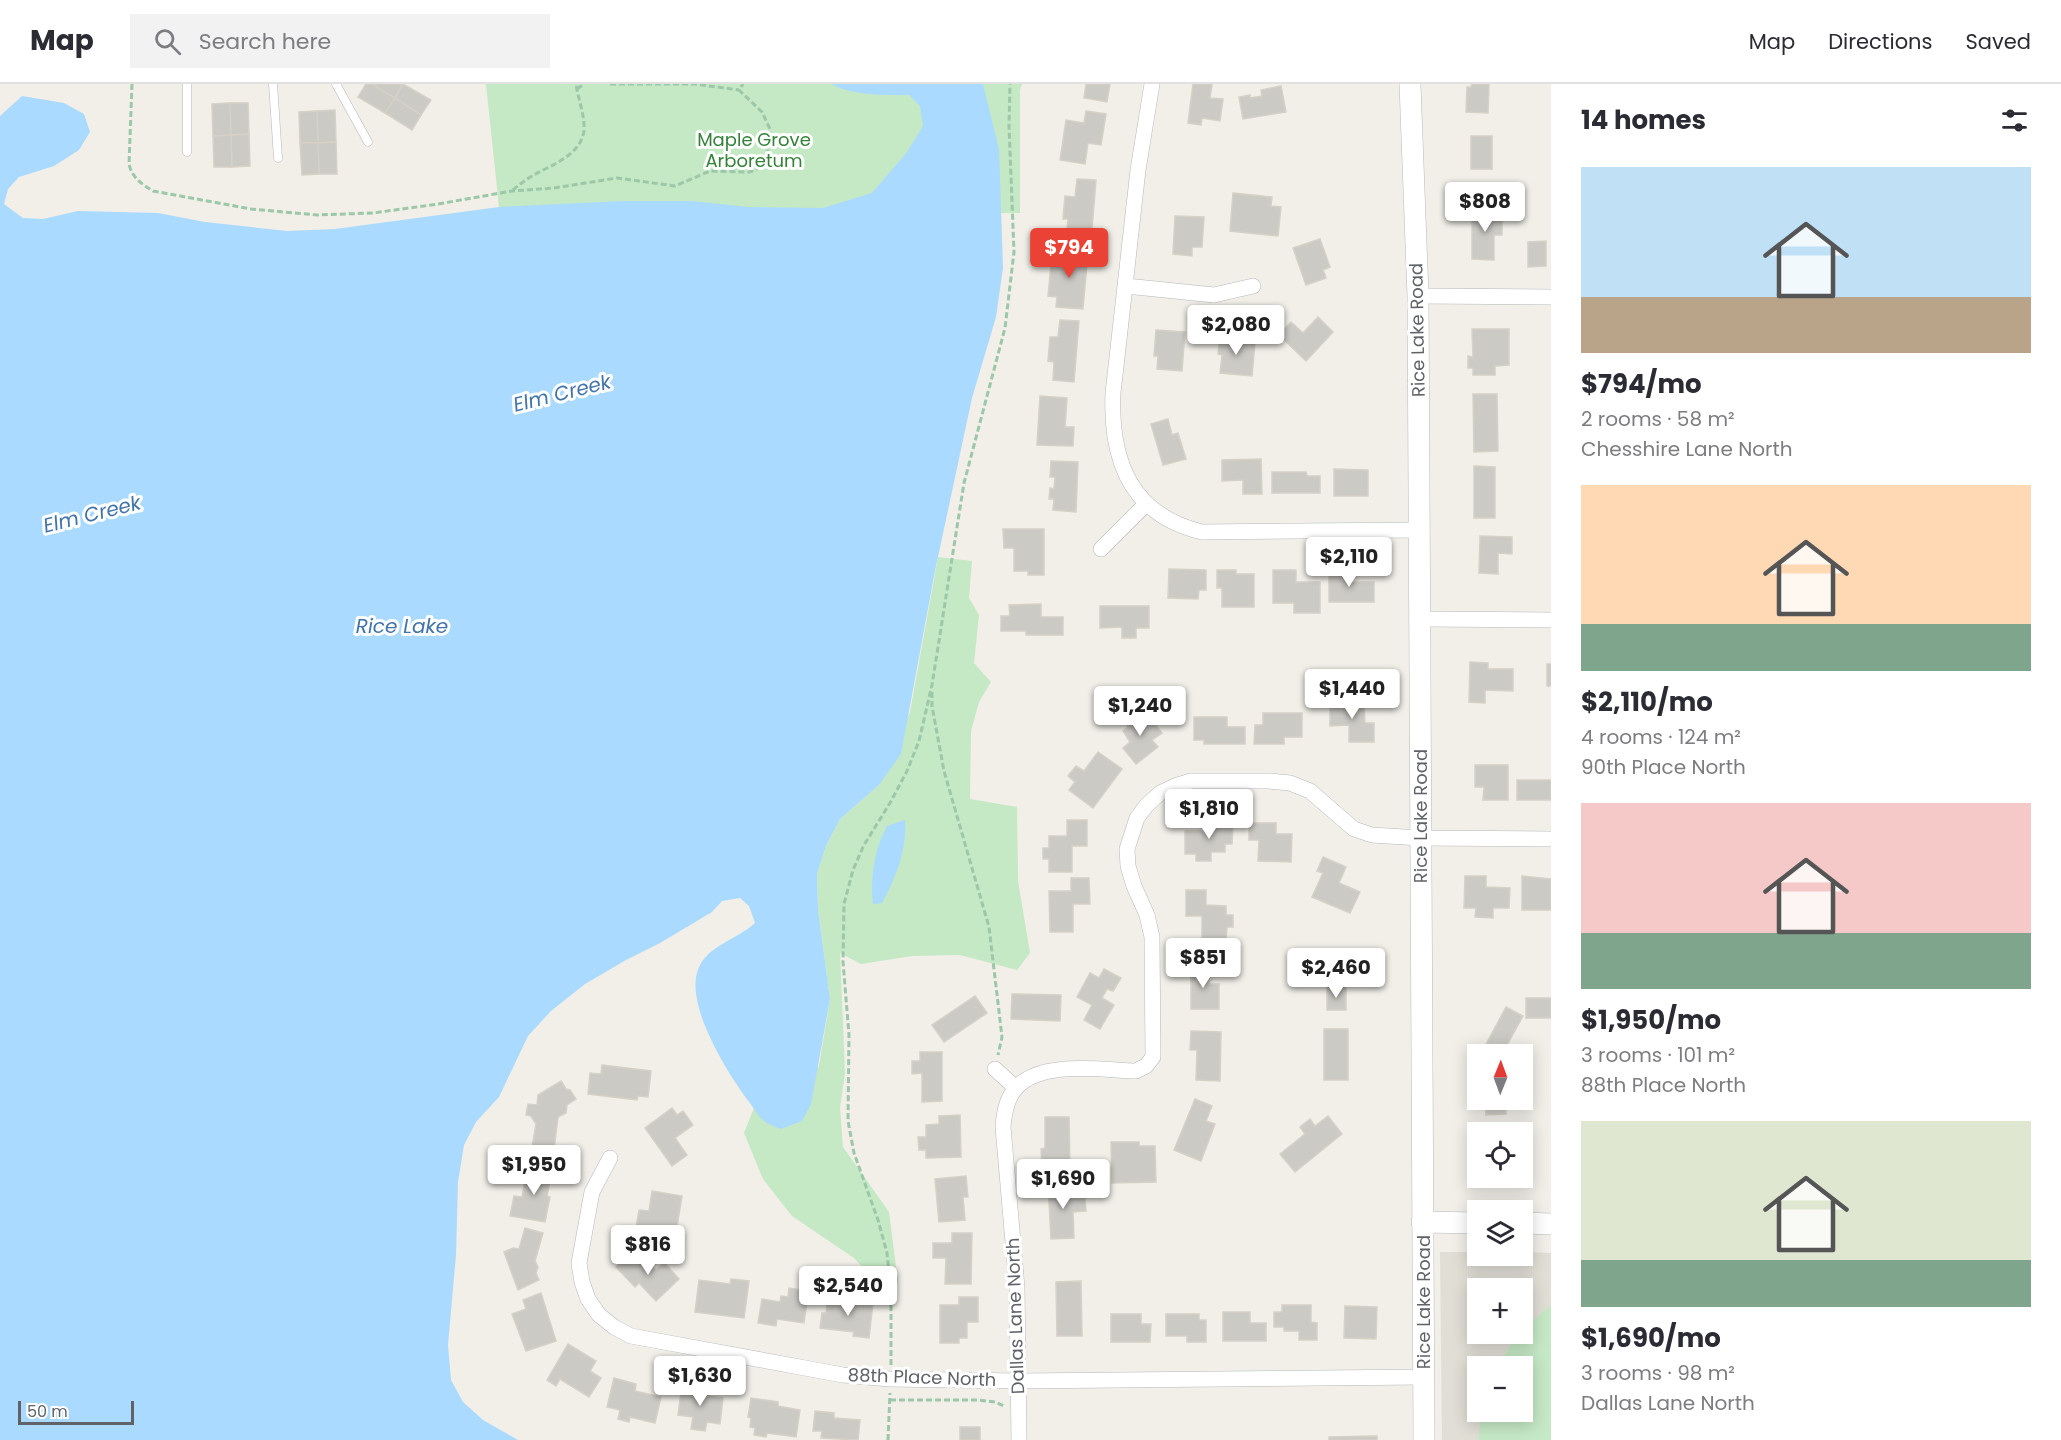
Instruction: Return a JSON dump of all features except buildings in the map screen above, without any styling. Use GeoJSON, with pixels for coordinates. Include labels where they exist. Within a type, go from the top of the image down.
{"type":"FeatureCollection","features":[{"type":"Feature","properties":{"kind":"street"},"geometry":{"type":"LineString","coordinates":[[1152,84],[1138,170],[1114,382],[1112,419],[1115,448],[1123,473],[1146,504],[1162,517],[1182,527],[1202,532],[1419,530]]}},
{"type":"Feature","properties":{"kind":"street","name":"Rice Lake Road"},"geometry":{"type":"LineString","coordinates":[[1410,84],[1418,296],[1424,1440]]}},
{"type":"Feature","properties":{"kind":"street"},"geometry":{"type":"LineString","coordinates":[[1126,286],[1214,295],[1254,286]]}},
{"type":"Feature","properties":{"kind":"street"},"geometry":{"type":"LineString","coordinates":[[1418,296],[1551,297]]}},
{"type":"Feature","properties":{"kind":"street"},"geometry":{"type":"LineString","coordinates":[[1101,549],[1146,504]]}},
{"type":"Feature","properties":{"kind":"street"},"geometry":{"type":"LineString","coordinates":[[1420,619],[1551,620]]}},
{"type":"Feature","properties":{"kind":"street"},"geometry":{"type":"LineString","coordinates":[[995,1069],[1016,1088],[1043,1072],[1053,1070],[1136,1071],[1146,1066],[1154,1057],[1152,937],[1147,915],[1128,866],[1127,849],[1137,818],[1146,806],[1160,793],[1175,786],[1191,781],[1290,783],[1310,791],[1354,829],[1372,835],[1420,838],[1551,839]]}},
{"type":"Feature","properties":{"kind":"street","name":"Dallas Lane North"},"geometry":{"type":"LineString","coordinates":[[1016,1088],[1005,1110],[1003,1127],[1017,1288],[1019,1440]]}},
{"type":"Feature","properties":{"kind":"street","name":"88th Place North"},"geometry":{"type":"LineString","coordinates":[[610,1158],[592,1192],[579,1263],[588,1299],[599,1315],[614,1327],[631,1336],[843,1375],[890,1379],[1019,1381],[1423,1377]]}},
{"type":"Feature","properties":{"kind":"street"},"geometry":{"type":"LineString","coordinates":[[1422,1222],[1467,1223]]}},
{"type":"Feature","properties":{"kind":"street"},"geometry":{"type":"LineString","coordinates":[[1533,1223],[1551,1224]]}},
{"type":"Feature","properties":{"kind":"lane"},"geometry":{"type":"LineString","coordinates":[[187,84],[187,152]]}},
{"type":"Feature","properties":{"kind":"lane"},"geometry":{"type":"LineString","coordinates":[[273,84],[278,158]]}},
{"type":"Feature","properties":{"kind":"lane"},"geometry":{"type":"LineString","coordinates":[[336,84],[368,142]]}},
{"type":"Feature","properties":{"kind":"path"},"geometry":{"type":"LineString","coordinates":[[132,84],[130,171],[138,182],[153,191],[251,209],[317,215],[373,213],[512,191],[554,188],[617,178],[675,186],[710,171],[749,172],[756,170],[766,156],[770,129],[762,112],[739,90],[694,84],[610,84]]}},
{"type":"Feature","properties":{"kind":"path"},"geometry":{"type":"LineString","coordinates":[[512,191],[525,180],[555,166],[580,141],[584,132],[576,84]]}},
{"type":"Feature","properties":{"kind":"path"},"geometry":{"type":"LineString","coordinates":[[577,89],[584,84]]}},
{"type":"Feature","properties":{"kind":"path"},"geometry":{"type":"LineString","coordinates":[[739,90],[742,84]]}},
{"type":"Feature","properties":{"kind":"path"},"geometry":{"type":"LineString","coordinates":[[891,1369],[891,1292],[887,1253],[854,1153],[848,1121],[849,1035],[843,962],[844,904],[853,870],[864,845],[907,771],[919,741],[932,685],[964,483],[995,370],[1011,291],[1014,252],[1010,84]]}},
{"type":"Feature","properties":{"kind":"path"},"geometry":{"type":"LineString","coordinates":[[932,685],[932,706],[944,771],[989,927],[1002,1037],[995,1069]]}},
{"type":"Feature","properties":{"kind":"path"},"geometry":{"type":"LineString","coordinates":[[888,1440],[891,1390]]}},
{"type":"Feature","properties":{"kind":"path"},"geometry":{"type":"LineString","coordinates":[[890,1400],[978,1400],[995,1402],[1008,1407]]}},
{"type":"Feature","properties":{"kind":"shaded area"},"geometry":{"type":"Polygon","coordinates":[[[1440,1252],[1467,1252],[1467,1266],[1533,1266],[1533,1252],[1551,1253],[1551,1440],[1442,1440],[1440,1252]]]}},
{"type":"Feature","properties":{"kind":"green space","name":"Maple Grove Arboretum"},"geometry":{"type":"Polygon","coordinates":[[[486,84],[1022,84],[1020,90],[1020,213],[703,215],[499,207],[486,84]]]}},
{"type":"Feature","properties":{"kind":"green space"},"geometry":{"type":"Polygon","coordinates":[[[938,557],[972,561],[969,598],[979,615],[974,663],[991,682],[979,702],[971,731],[970,799],[1017,807],[1018,881],[1030,953],[1017,970],[960,955],[912,956],[861,964],[840,953],[845,1073],[840,1108],[843,1147],[889,1212],[898,1282],[882,1291],[854,1258],[792,1216],[763,1179],[744,1133],[754,1108],[764,1121],[819,1066],[830,999],[818,909],[817,874],[826,846],[840,819],[879,785],[910,712],[938,557]]]}},
{"type":"Feature","properties":{"kind":"green space"},"geometry":{"type":"Polygon","coordinates":[[[1551,1305],[1551,1440],[1478,1440],[1481,1422],[1533,1422],[1533,1356],[1504,1356],[1511,1344],[1533,1344],[1533,1320],[1551,1305]]]}},
{"type":"Feature","properties":{"kind":"water","name":"Rice Lake"},"geometry":{"type":"Polygon","coordinates":[[[831,84],[983,84],[999,149],[1003,268],[996,317],[972,398],[935,571],[901,754],[879,785],[840,819],[826,846],[817,874],[818,909],[830,999],[811,1104],[802,1121],[781,1129],[762,1119],[731,1076],[704,1023],[698,1005],[696,988],[697,973],[701,964],[706,956],[755,923],[749,906],[740,898],[722,901],[712,912],[585,984],[551,1011],[528,1036],[499,1097],[476,1122],[464,1145],[458,1182],[456,1255],[448,1345],[451,1380],[463,1402],[483,1420],[518,1440],[0,1440],[0,116],[22,96],[64,103],[84,114],[90,132],[79,150],[54,166],[19,177],[8,189],[4,204],[23,218],[43,219],[78,211],[158,213],[205,222],[287,231],[335,229],[499,207],[623,201],[692,201],[748,207],[823,208],[872,193],[907,152],[923,126],[920,106],[909,95],[859,93],[831,84]]]}},
{"type":"Feature","properties":{"kind":"water"},"geometry":{"type":"Polygon","coordinates":[[[905,820],[904,842],[896,873],[882,903],[873,904],[873,874],[879,845],[887,826],[905,820]]]}},
{"type":"Feature","properties":{"kind":"water label","name":"Elm Creek"},"geometry":{"type":"Point","coordinates":[562,393]}},
{"type":"Feature","properties":{"kind":"water label","name":"Elm Creek"},"geometry":{"type":"Point","coordinates":[92,514]}}]}
